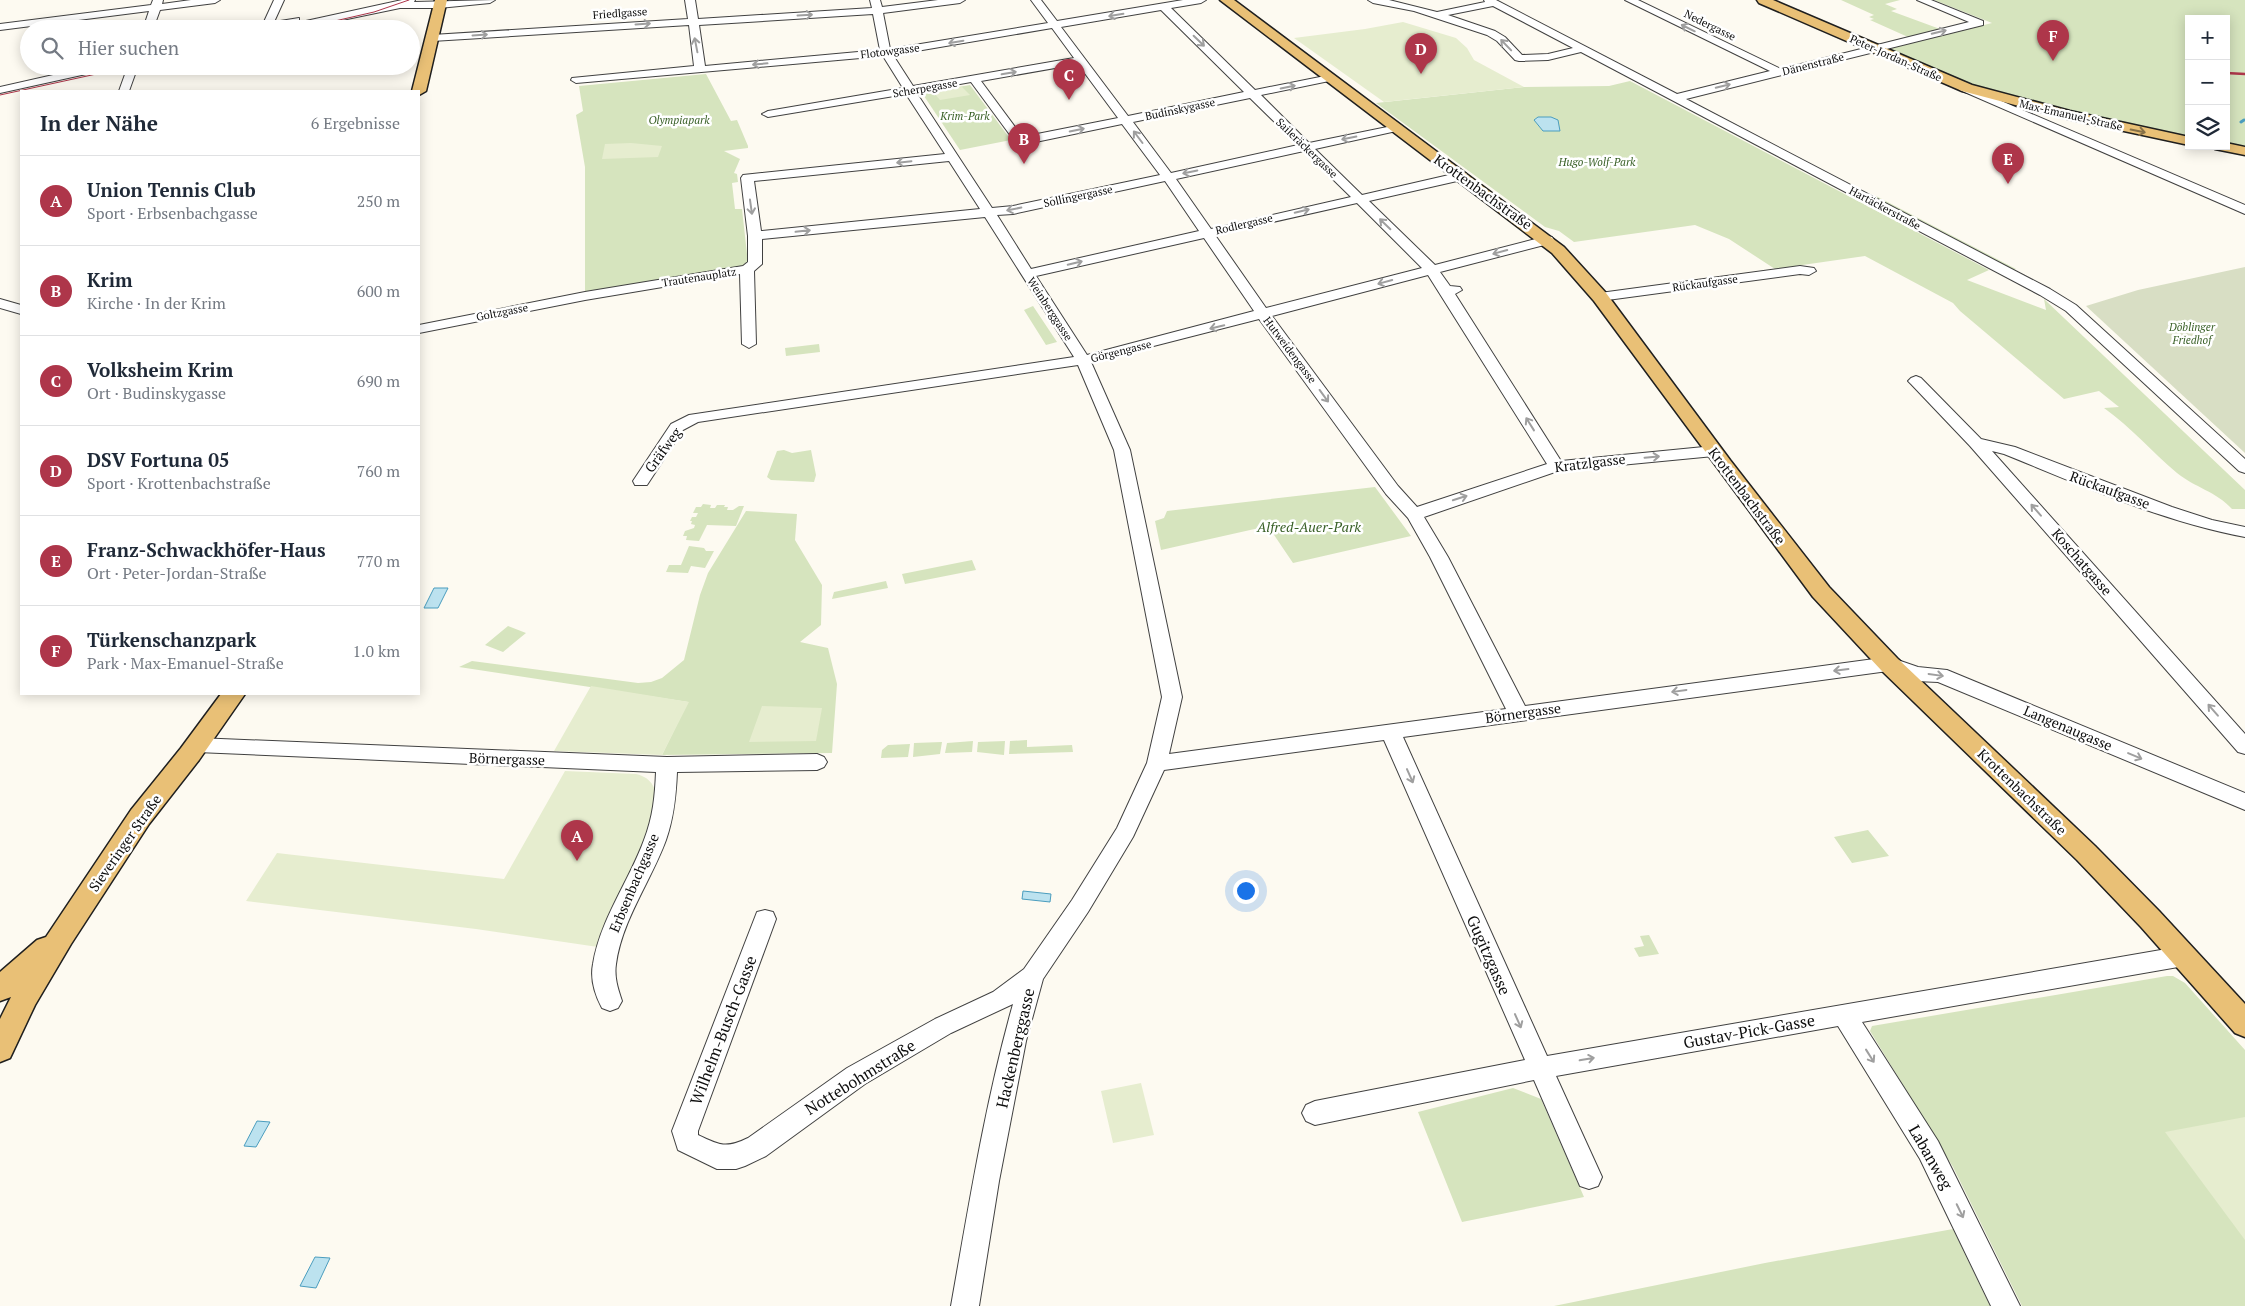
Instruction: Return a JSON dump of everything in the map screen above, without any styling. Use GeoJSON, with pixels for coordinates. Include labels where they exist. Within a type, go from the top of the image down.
{"type":"FeatureCollection","features":[{"type":"Feature","properties":{"kind":"main road","name":"Krottenbachstraße"},"geometry":{"type":"LineString","coordinates":[[1226,0],[1547,240],[1600,297],[1816,586],[1889,664],[2086,853],[2184,956],[2245,1024]]}},
{"type":"Feature","properties":{"kind":"main road","name":"Peter-Jordan-Straße"},"geometry":{"type":"LineString","coordinates":[[1763,0],[1955,84]]}},
{"type":"Feature","properties":{"kind":"main road"},"geometry":{"type":"LineString","coordinates":[[419,90],[440,3]]}},
{"type":"Feature","properties":{"kind":"main road","name":"Max-Emanuel-Straße"},"geometry":{"type":"LineString","coordinates":[[1955,84],[2034,112],[2185,139]]}},
{"type":"Feature","properties":{"kind":"main road"},"geometry":{"type":"LineString","coordinates":[[2230,148],[2245,151]]}},
{"type":"Feature","properties":{"kind":"main road","name":"Sieveringer Straße"},"geometry":{"type":"LineString","coordinates":[[0,1049],[8,994],[61,936],[140,817],[197,745],[232,695]]}},
{"type":"Feature","properties":{"kind":"street"},"geometry":{"type":"LineString","coordinates":[[48,20],[157,4],[215,0]]}},
{"type":"Feature","properties":{"kind":"street"},"geometry":{"type":"LineString","coordinates":[[271,20],[280,0]]}},
{"type":"Feature","properties":{"kind":"street"},"geometry":{"type":"LineString","coordinates":[[400,5],[410,0]]}},
{"type":"Feature","properties":{"kind":"street"},"geometry":{"type":"LineString","coordinates":[[326,20],[400,5],[490,0]]}},
{"type":"Feature","properties":{"kind":"street"},"geometry":{"type":"LineString","coordinates":[[690,0],[691,21],[700,69]]}},
{"type":"Feature","properties":{"kind":"street","name":"Friedlgasse"},"geometry":{"type":"LineString","coordinates":[[432,38],[691,21],[876,5],[960,0]]}},
{"type":"Feature","properties":{"kind":"street","name":"Hutweidengasse"},"geometry":{"type":"LineString","coordinates":[[1036,0],[1057,25],[1208,232],[1264,314],[1392,490],[1415,515],[1439,557],[1519,714]]}},
{"type":"Feature","properties":{"kind":"street","name":"Flotowgasse"},"geometry":{"type":"LineString","coordinates":[[576,80],[886,54],[1201,0]]}},
{"type":"Feature","properties":{"kind":"street"},"geometry":{"type":"LineString","coordinates":[[1372,0],[1416,8],[1491,32],[1501,39],[1529,70]]}},
{"type":"Feature","properties":{"kind":"street","name":"Nedergasse"},"geometry":{"type":"LineString","coordinates":[[1630,0],[1780,72]]}},
{"type":"Feature","properties":{"kind":"street","name":"Dänenstraße"},"geometry":{"type":"LineString","coordinates":[[1675,98],[1979,23],[1922,0]]}},
{"type":"Feature","properties":{"kind":"street"},"geometry":{"type":"LineString","coordinates":[[1438,14],[1491,1]]}},
{"type":"Feature","properties":{"kind":"street","name":"Hartäckerstraße"},"geometry":{"type":"LineString","coordinates":[[1491,1],[2045,292],[2071,308],[2245,468]]}},
{"type":"Feature","properties":{"kind":"street"},"geometry":{"type":"LineString","coordinates":[[151,20],[157,4]]}},
{"type":"Feature","properties":{"kind":"street","name":"Weinberggasse"},"geometry":{"type":"LineString","coordinates":[[876,5],[886,54],[1083,360],[1122,450],[1172,697],[1157,763]]}},
{"type":"Feature","properties":{"kind":"street"},"geometry":{"type":"LineString","coordinates":[[300,20],[358,7],[370,11]]}},
{"type":"Feature","properties":{"kind":"street","name":"Saileräckergasse"},"geometry":{"type":"LineString","coordinates":[[1164,7],[1432,270],[1450,291],[1556,466]]}},
{"type":"Feature","properties":{"kind":"street"},"geometry":{"type":"LineString","coordinates":[[0,27],[20,24]]}},
{"type":"Feature","properties":{"kind":"street"},"geometry":{"type":"LineString","coordinates":[[1518,58],[1548,56],[1582,49]]}},
{"type":"Feature","properties":{"kind":"street","name":"Scherpegasse"},"geometry":{"type":"LineString","coordinates":[[768,114],[1082,60]]}},
{"type":"Feature","properties":{"kind":"street"},"geometry":{"type":"LineString","coordinates":[[0,83],[38,75]]}},
{"type":"Feature","properties":{"kind":"street"},"geometry":{"type":"LineString","coordinates":[[0,90],[68,75]]}},
{"type":"Feature","properties":{"kind":"street"},"geometry":{"type":"LineString","coordinates":[[124,90],[130,75]]}},
{"type":"Feature","properties":{"kind":"street","name":"Budinskygasse"},"geometry":{"type":"LineString","coordinates":[[974,79],[1017,137],[1029,140],[1330,78]]}},
{"type":"Feature","properties":{"kind":"street"},"geometry":{"type":"LineString","coordinates":[[2034,112],[2245,210]]}},
{"type":"Feature","properties":{"kind":"street","name":"Sollingergasse"},"geometry":{"type":"LineString","coordinates":[[755,236],[988,214],[1396,128]]}},
{"type":"Feature","properties":{"kind":"street"},"geometry":{"type":"LineString","coordinates":[[747,178],[952,157]]}},
{"type":"Feature","properties":{"kind":"street","name":"Rodlergasse"},"geometry":{"type":"LineString","coordinates":[[1027,274],[1462,176]]}},
{"type":"Feature","properties":{"kind":"street","name":"Trautenauplatz"},"geometry":{"type":"LineString","coordinates":[[585,296],[747,269],[755,264],[755,236],[747,178]]}},
{"type":"Feature","properties":{"kind":"street","name":"Görgengasse"},"geometry":{"type":"LineString","coordinates":[[686,421],[721,413],[1083,360],[1547,240]]}},
{"type":"Feature","properties":{"kind":"street"},"geometry":{"type":"LineString","coordinates":[[747,269],[748,344]]}},
{"type":"Feature","properties":{"kind":"street","name":"Rückaufgasse"},"geometry":{"type":"LineString","coordinates":[[1600,297],[1800,270],[1809,271]]}},
{"type":"Feature","properties":{"kind":"street","name":"Goltzgasse"},"geometry":{"type":"LineString","coordinates":[[420,328],[585,296]]}},
{"type":"Feature","properties":{"kind":"street"},"geometry":{"type":"LineString","coordinates":[[0,303],[20,310]]}},
{"type":"Feature","properties":{"kind":"street","name":"Koschatgasse"},"geometry":{"type":"LineString","coordinates":[[1916,381],[1976,442],[2245,747]]}},
{"type":"Feature","properties":{"kind":"street","name":"Gräfweg"},"geometry":{"type":"LineString","coordinates":[[641,481],[677,427],[686,421]]}},
{"type":"Feature","properties":{"kind":"street","name":"Rückaufgasse"},"geometry":{"type":"LineString","coordinates":[[1976,442],[2009,450],[2053,469],[2157,508],[2209,525],[2245,532]]}},
{"type":"Feature","properties":{"kind":"street","name":"Kratzlgasse"},"geometry":{"type":"LineString","coordinates":[[1415,515],[1424,510],[1556,466],[1714,451]]}},
{"type":"Feature","properties":{"kind":"street","name":"Börnergasse"},"geometry":{"type":"LineString","coordinates":[[1157,763],[1889,664]]}},
{"type":"Feature","properties":{"kind":"street","name":"Langenaugasse"},"geometry":{"type":"LineString","coordinates":[[1889,664],[1916,674],[1940,675],[2245,802]]}},
{"type":"Feature","properties":{"kind":"street","name":"Gugitzgasse"},"geometry":{"type":"LineString","coordinates":[[1391,732],[1588,1177]]}},
{"type":"Feature","properties":{"kind":"street","name":"Börnergasse"},"geometry":{"type":"LineString","coordinates":[[197,745],[667,765],[817,762]]}},
{"type":"Feature","properties":{"kind":"street","name":"Hackenberggasse"},"geometry":{"type":"LineString","coordinates":[[965,1306],[993,1143],[1014,1041],[1032,976],[1080,906],[1126,832],[1157,763]]}},
{"type":"Feature","properties":{"kind":"street","name":"Erbsenbachgasse"},"geometry":{"type":"LineString","coordinates":[[610,1001],[604,981],[604,964],[613,932],[654,840],[665,806],[667,765]]}},
{"type":"Feature","properties":{"kind":"street","name":"Wilhelm-Busch-Gasse"},"geometry":{"type":"LineString","coordinates":[[686,1142],[685,1132],[688,1120],[765,919]]}},
{"type":"Feature","properties":{"kind":"street","name":"Gustav-Pick-Gasse"},"geometry":{"type":"LineString","coordinates":[[1315,1113],[1539,1068],[2184,956]]}},
{"type":"Feature","properties":{"kind":"street","name":"Nottebohmstraße"},"geometry":{"type":"LineString","coordinates":[[686,1142],[717,1157],[736,1157],[757,1147],[856,1076],[943,1026],[1001,1000],[1032,976]]}},
{"type":"Feature","properties":{"kind":"street","name":"Labanweg"},"geometry":{"type":"LineString","coordinates":[[1844,1015],[1943,1176],[2006,1306]]}},
{"type":"Feature","properties":{"kind":"green space"},"geometry":{"type":"Polygon","coordinates":[[[1841,0],[1900,0],[1885,4],[1897,9],[1891,11],[1940,29],[1908,37],[1870,20],[1874,19],[1869,17],[1874,15],[1841,0]]]}},
{"type":"Feature","properties":{"kind":"green space"},"geometry":{"type":"Polygon","coordinates":[[[1934,0],[2245,0],[2245,147],[2230,145],[2230,15],[2185,15],[2185,136],[2110,121],[1983,89],[1889,49],[1992,23],[1934,0]]]}},
{"type":"Feature","properties":{"kind":"green space"},"geometry":{"type":"Polygon","coordinates":[[[1403,22],[1456,38],[1467,48],[1474,60],[1524,87],[1384,102],[1294,38],[1403,22]]]}},
{"type":"Feature","properties":{"kind":"green space","name":"Olympiapark"},"geometry":{"type":"Polygon","coordinates":[[[706,74],[731,121],[737,120],[748,146],[748,148],[724,151],[740,159],[734,173],[737,174],[738,182],[732,183],[735,209],[742,209],[748,263],[743,266],[585,296],[585,167],[576,115],[583,111],[579,86],[706,74]]]}},
{"type":"Feature","properties":{"kind":"green space","name":"Hugo-Wolf-Park"},"geometry":{"type":"Polygon","coordinates":[[[1630,81],[1989,270],[1967,280],[2046,310],[2044,299],[2245,490],[2245,509],[2232,509],[2219,498],[2177,473],[2104,408],[2119,407],[2099,391],[2064,399],[1953,303],[1865,256],[1775,269],[1729,239],[1695,225],[1574,242],[1559,231],[1545,227],[1376,103],[1524,87],[1609,86],[1630,81]]]}},
{"type":"Feature","properties":{"kind":"green space","name":"Krim-Park"},"geometry":{"type":"Polygon","coordinates":[[[970,85],[1011,140],[960,150],[922,93],[970,85]]]}},
{"type":"Feature","properties":{"kind":"green space"},"geometry":{"type":"Polygon","coordinates":[[[962,87],[970,95],[940,100],[933,92],[962,87]]]}},
{"type":"Feature","properties":{"kind":"green space"},"geometry":{"type":"Polygon","coordinates":[[[631,143],[662,146],[658,157],[602,159],[605,144],[631,143]]]}},
{"type":"Feature","properties":{"kind":"green space"},"geometry":{"type":"Polygon","coordinates":[[[1876,196],[2016,269],[2013,270],[1874,197],[1876,196]]]}},
{"type":"Feature","properties":{"kind":"green space","name":"Döblinger Friedhof"},"geometry":{"type":"Polygon","coordinates":[[[2245,267],[2245,453],[2086,306],[2138,290],[2245,267]]]}},
{"type":"Feature","properties":{"kind":"green space"},"geometry":{"type":"Polygon","coordinates":[[[1033,306],[1057,342],[1046,345],[1024,310],[1033,306]]]}},
{"type":"Feature","properties":{"kind":"green space"},"geometry":{"type":"Polygon","coordinates":[[[819,344],[820,352],[786,356],[785,348],[819,344]]]}},
{"type":"Feature","properties":{"kind":"green space"},"geometry":{"type":"Polygon","coordinates":[[[784,450],[792,453],[811,450],[816,475],[814,482],[771,480],[767,477],[777,451],[784,450]]]}},
{"type":"Feature","properties":{"kind":"green space","name":"Alfred-Auer-Park"},"geometry":{"type":"Polygon","coordinates":[[[1375,487],[1411,536],[1293,563],[1268,526],[1161,550],[1155,521],[1164,518],[1167,511],[1375,487]]]}},
{"type":"Feature","properties":{"kind":"green space"},"geometry":{"type":"Polygon","coordinates":[[[703,504],[711,505],[710,508],[715,508],[717,505],[725,505],[724,507],[728,507],[727,510],[744,506],[736,526],[707,525],[699,541],[686,540],[687,536],[683,536],[685,531],[694,528],[695,525],[691,524],[692,521],[690,521],[698,513],[693,513],[696,507],[701,507],[703,504]]]}},
{"type":"Feature","properties":{"kind":"green space"},"geometry":{"type":"Polygon","coordinates":[[[746,511],[797,514],[795,540],[822,585],[821,625],[800,642],[828,648],[837,684],[832,753],[662,755],[688,702],[459,667],[472,661],[638,683],[651,682],[662,678],[684,660],[700,595],[708,573],[746,511]]]}},
{"type":"Feature","properties":{"kind":"green space"},"geometry":{"type":"Polygon","coordinates":[[[689,546],[704,548],[706,551],[714,551],[705,568],[691,566],[688,573],[666,572],[669,565],[681,565],[689,546]]]}},
{"type":"Feature","properties":{"kind":"green space"},"geometry":{"type":"Polygon","coordinates":[[[972,560],[976,570],[905,584],[902,574],[972,560]]]}},
{"type":"Feature","properties":{"kind":"green space"},"geometry":{"type":"Polygon","coordinates":[[[886,581],[888,588],[832,599],[834,592],[886,581]]]}},
{"type":"Feature","properties":{"kind":"green space"},"geometry":{"type":"Polygon","coordinates":[[[508,626],[526,633],[503,652],[485,645],[508,626]]]}},
{"type":"Feature","properties":{"kind":"green space"},"geometry":{"type":"Polygon","coordinates":[[[591,686],[689,702],[662,755],[554,751],[591,686]]]}},
{"type":"Feature","properties":{"kind":"green space"},"geometry":{"type":"Polygon","coordinates":[[[762,706],[822,708],[816,741],[749,742],[762,706]]]}},
{"type":"Feature","properties":{"kind":"green space"},"geometry":{"type":"Polygon","coordinates":[[[1027,740],[1027,747],[1072,745],[1073,752],[1009,754],[1010,741],[1027,740]]]}},
{"type":"Feature","properties":{"kind":"green space"},"geometry":{"type":"Polygon","coordinates":[[[973,741],[972,752],[945,753],[947,743],[973,741]]]}},
{"type":"Feature","properties":{"kind":"green space"},"geometry":{"type":"Polygon","coordinates":[[[1005,741],[1004,755],[977,752],[978,742],[1005,741]]]}},
{"type":"Feature","properties":{"kind":"green space"},"geometry":{"type":"Polygon","coordinates":[[[942,742],[940,754],[913,757],[914,743],[942,742]]]}},
{"type":"Feature","properties":{"kind":"green space"},"geometry":{"type":"Polygon","coordinates":[[[910,744],[908,757],[881,758],[882,750],[888,745],[910,744]]]}},
{"type":"Feature","properties":{"kind":"green space"},"geometry":{"type":"Polygon","coordinates":[[[565,771],[636,774],[650,782],[657,795],[659,806],[598,947],[476,929],[246,901],[277,853],[504,879],[565,771]]]}},
{"type":"Feature","properties":{"kind":"green space"},"geometry":{"type":"Polygon","coordinates":[[[1868,830],[1889,856],[1852,863],[1834,837],[1868,830]]]}},
{"type":"Feature","properties":{"kind":"green space"},"geometry":{"type":"Polygon","coordinates":[[[1649,935],[1659,954],[1639,957],[1634,948],[1644,946],[1640,936],[1649,935]]]}},
{"type":"Feature","properties":{"kind":"green space"},"geometry":{"type":"Polygon","coordinates":[[[2173,976],[2185,983],[2245,1050],[2245,1306],[2022,1306],[1953,1167],[1870,1031],[1872,1026],[2173,976]]]}},
{"type":"Feature","properties":{"kind":"green space"},"geometry":{"type":"Polygon","coordinates":[[[1141,1083],[1154,1135],[1113,1143],[1101,1091],[1141,1083]]]}},
{"type":"Feature","properties":{"kind":"green space"},"geometry":{"type":"Polygon","coordinates":[[[1513,1088],[1541,1099],[1584,1197],[1462,1222],[1418,1112],[1513,1088]]]}},
{"type":"Feature","properties":{"kind":"green space"},"geometry":{"type":"Polygon","coordinates":[[[2245,1117],[2245,1240],[2165,1132],[2245,1117]]]}},
{"type":"Feature","properties":{"kind":"green space"},"geometry":{"type":"Polygon","coordinates":[[[1953,1229],[1990,1306],[1554,1306],[1765,1263],[1953,1229]]]}},
{"type":"Feature","properties":{"kind":"water"},"geometry":{"type":"Polygon","coordinates":[[[1538,117],[1551,117],[1558,120],[1560,131],[1543,131],[1534,120],[1538,117]]]}},
{"type":"Feature","properties":{"kind":"water"},"geometry":{"type":"Polygon","coordinates":[[[434,588],[448,588],[438,608],[424,608],[434,588]]]}},
{"type":"Feature","properties":{"kind":"water"},"geometry":{"type":"Polygon","coordinates":[[[1023,891],[1051,894],[1050,902],[1022,899],[1023,891]]]}},
{"type":"Feature","properties":{"kind":"water"},"geometry":{"type":"Polygon","coordinates":[[[257,1121],[270,1122],[256,1147],[244,1146],[257,1121]]]}},
{"type":"Feature","properties":{"kind":"water"},"geometry":{"type":"Polygon","coordinates":[[[315,1257],[330,1258],[316,1288],[300,1286],[315,1257]]]}},
{"type":"Feature","properties":{"kind":"tram line"},"geometry":{"type":"LineString","coordinates":[[339,20],[374,12],[409,0]]}},
{"type":"Feature","properties":{"kind":"tram line"},"geometry":{"type":"LineString","coordinates":[[23,90],[92,75]]}},
{"type":"Feature","properties":{"kind":"tram line"},"geometry":{"type":"LineString","coordinates":[[0,95],[20,91]]}},
{"type":"Feature","properties":{"kind":"railway"},"geometry":{"type":"LineString","coordinates":[[2230,73],[2245,74]]}},
{"type":"Feature","properties":{"kind":"place","name":"Türkenschanzpark"},"geometry":{"type":"Point","coordinates":[2053,61]}},
{"type":"Feature","properties":{"kind":"place","name":"DSV Fortuna 05"},"geometry":{"type":"Point","coordinates":[1421,74]}},
{"type":"Feature","properties":{"kind":"place","name":"Volksheim Krim"},"geometry":{"type":"Point","coordinates":[1069,100]}},
{"type":"Feature","properties":{"kind":"place","name":"Krim"},"geometry":{"type":"Point","coordinates":[1024,164]}},
{"type":"Feature","properties":{"kind":"place","name":"Franz-Schwackhöfer-Haus"},"geometry":{"type":"Point","coordinates":[2008,184]}},
{"type":"Feature","properties":{"kind":"place","name":"Union Tennis Club"},"geometry":{"type":"Point","coordinates":[577,861]}}]}
